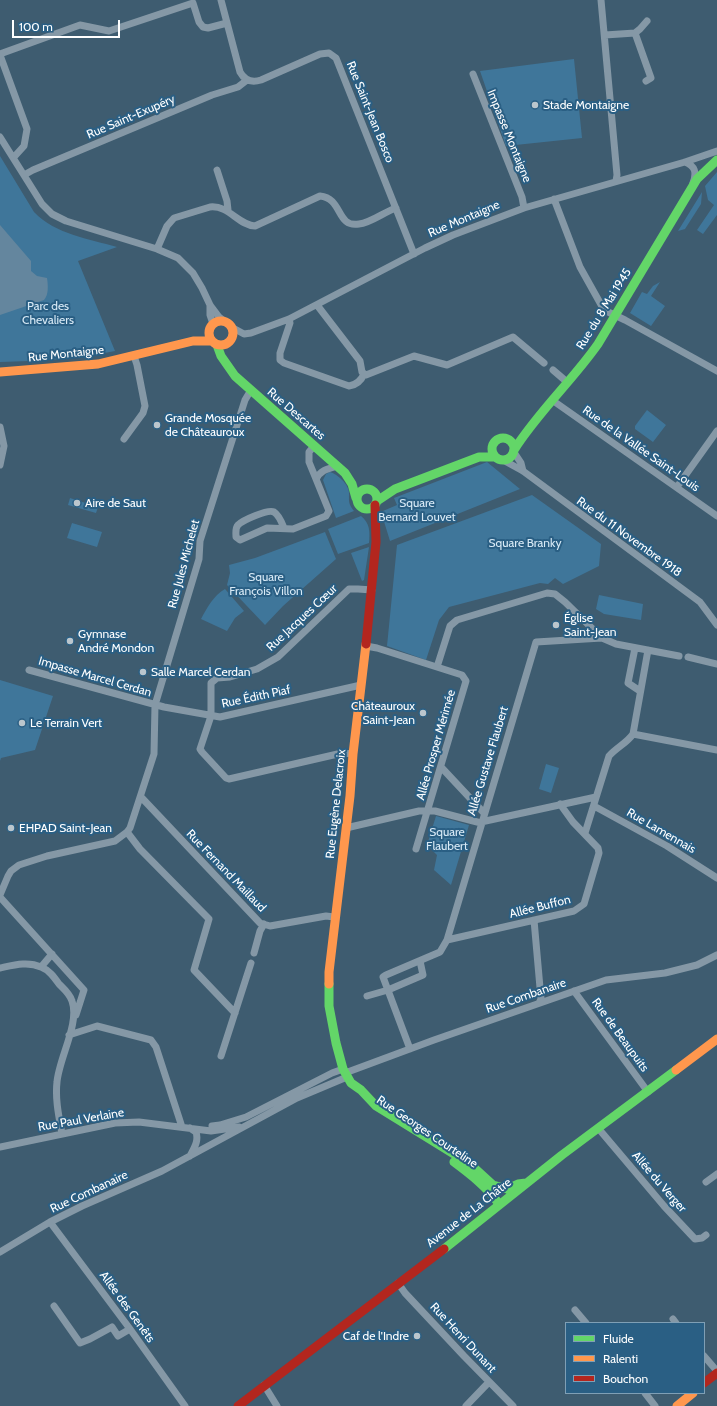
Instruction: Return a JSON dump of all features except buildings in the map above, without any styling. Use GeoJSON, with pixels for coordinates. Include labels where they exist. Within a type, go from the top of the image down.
{"type":"FeatureCollection","features":[{"type":"Feature","properties":{"kind":"street"},"geometry":{"type":"LineString","coordinates":[[221,0],[240,72],[247,80]]}},
{"type":"Feature","properties":{"kind":"street"},"geometry":{"type":"LineString","coordinates":[[602,0],[616,181]]}},
{"type":"Feature","properties":{"kind":"street"},"geometry":{"type":"LineString","coordinates":[[14,157],[24,146],[27,129],[0,54],[80,25],[109,32],[193,3],[199,22],[203,27],[208,28],[227,22]]}},
{"type":"Feature","properties":{"kind":"street"},"geometry":{"type":"LineString","coordinates":[[605,35],[635,33],[647,22]]}},
{"type":"Feature","properties":{"kind":"street"},"geometry":{"type":"LineString","coordinates":[[635,33],[651,78],[646,81]]}},
{"type":"Feature","properties":{"kind":"street","name":"Rue Saint-Jean Bosco"},"geometry":{"type":"LineString","coordinates":[[247,80],[255,82],[261,80],[320,54],[329,53],[336,58],[414,254]]}},
{"type":"Feature","properties":{"kind":"street","name":"Impasse Montaigne"},"geometry":{"type":"LineString","coordinates":[[472,74],[522,197],[524,208]]}},
{"type":"Feature","properties":{"kind":"street","name":"Rue Saint-Exupéry"},"geometry":{"type":"LineString","coordinates":[[24,175],[212,95],[238,87],[247,80]]}},
{"type":"Feature","properties":{"kind":"street"},"geometry":{"type":"LineString","coordinates":[[0,137],[14,157],[42,204],[52,214],[66,222],[158,249],[178,258],[193,273],[210,305],[219,317],[233,328],[228,366]]}},
{"type":"Feature","properties":{"kind":"street","name":"Rue Montaigne"},"geometry":{"type":"LineString","coordinates":[[233,328],[244,334],[251,333],[289,319],[414,254],[454,235],[524,208],[685,162],[717,151]]}},
{"type":"Feature","properties":{"kind":"street","name":"Rue du 8 Mai 1945"},"geometry":{"type":"LineString","coordinates":[[514,451],[526,431],[595,348],[697,179],[717,160]]}},
{"type":"Feature","properties":{"kind":"street","name":"Rue du 8 Mai 1945"},"geometry":{"type":"LineString","coordinates":[[685,162],[694,168],[696,173],[695,180],[690,190]]}},
{"type":"Feature","properties":{"kind":"street"},"geometry":{"type":"LineString","coordinates":[[217,170],[227,201],[228,210]]}},
{"type":"Feature","properties":{"kind":"street"},"geometry":{"type":"LineString","coordinates":[[158,249],[167,226],[174,218],[215,206],[228,210],[250,226],[255,226],[320,196],[327,196],[335,204],[348,224],[360,224],[396,208]]}},
{"type":"Feature","properties":{"kind":"street"},"geometry":{"type":"LineString","coordinates":[[554,199],[580,267],[604,310],[616,315],[717,371]]}},
{"type":"Feature","properties":{"kind":"street"},"geometry":{"type":"LineString","coordinates":[[210,305],[210,338],[215,343],[224,345],[230,342]]}},
{"type":"Feature","properties":{"kind":"street"},"geometry":{"type":"LineString","coordinates":[[317,305],[360,361],[362,372],[364,374]]}},
{"type":"Feature","properties":{"kind":"street"},"geometry":{"type":"LineString","coordinates":[[289,319],[290,323],[280,353],[280,360],[284,363],[349,386],[353,386],[358,383],[364,374]]}},
{"type":"Feature","properties":{"kind":"street"},"geometry":{"type":"LineString","coordinates":[[211,327],[216,322],[224,321]]}},
{"type":"Feature","properties":{"kind":"street","name":"Rue Montaigne"},"geometry":{"type":"LineString","coordinates":[[193,341],[211,327]]}},
{"type":"Feature","properties":{"kind":"street"},"geometry":{"type":"LineString","coordinates":[[364,374],[368,375],[414,356],[447,365],[513,338],[544,363]]}},
{"type":"Feature","properties":{"kind":"street","name":"Rue Montaigne"},"geometry":{"type":"LineString","coordinates":[[0,372],[98,364],[193,341],[215,343]]}},
{"type":"Feature","properties":{"kind":"street","name":"Rue Descartes"},"geometry":{"type":"LineString","coordinates":[[215,343],[221,356],[235,376],[350,479],[369,489]]}},
{"type":"Feature","properties":{"kind":"street"},"geometry":{"type":"LineString","coordinates":[[124,439],[142,413],[144,406],[134,356]]}},
{"type":"Feature","properties":{"kind":"street"},"geometry":{"type":"LineString","coordinates":[[552,370],[567,382]]}},
{"type":"Feature","properties":{"kind":"street","name":"Rue Jules Michelet"},"geometry":{"type":"LineString","coordinates":[[127,832],[132,823],[141,797],[154,754],[155,705],[199,559],[200,541],[245,400],[251,390]]}},
{"type":"Feature","properties":{"kind":"street","name":"Rue de la Vallée Saint-Louis"},"geometry":{"type":"LineString","coordinates":[[552,400],[717,516]]}},
{"type":"Feature","properties":{"kind":"street"},"geometry":{"type":"LineString","coordinates":[[0,427],[4,446],[0,465]]}},
{"type":"Feature","properties":{"kind":"street","name":"Rue du 8 Mai 1945"},"geometry":{"type":"LineString","coordinates":[[508,439],[526,431]]}},
{"type":"Feature","properties":{"kind":"street"},"geometry":{"type":"LineString","coordinates":[[677,487],[717,431]]}},
{"type":"Feature","properties":{"kind":"street"},"geometry":{"type":"LineString","coordinates":[[395,489],[368,509],[365,509],[358,504],[356,498],[360,491],[369,489],[378,491],[395,489],[479,457],[492,447],[497,439],[500,438],[508,439],[513,446],[514,451],[508,459],[479,457]]}},
{"type":"Feature","properties":{"kind":"street"},"geometry":{"type":"LineString","coordinates":[[284,528],[277,515],[270,511],[261,513],[239,524],[236,531],[236,537],[240,540],[267,528],[284,528],[298,528],[328,515],[329,511],[309,462],[309,452],[314,446]]}},
{"type":"Feature","properties":{"kind":"street"},"geometry":{"type":"LineString","coordinates":[[492,447],[493,454],[499,459]]}},
{"type":"Feature","properties":{"kind":"street","name":"Rue du 11 Novembre 1918"},"geometry":{"type":"LineString","coordinates":[[514,451],[521,463],[523,471]]}},
{"type":"Feature","properties":{"kind":"street","name":"Rue du 11 Novembre 1918"},"geometry":{"type":"LineString","coordinates":[[499,459],[523,471],[700,602],[717,625]]}},
{"type":"Feature","properties":{"kind":"street"},"geometry":{"type":"LineString","coordinates":[[316,479],[319,473],[324,469],[337,466]]}},
{"type":"Feature","properties":{"kind":"street","name":"Rue Descartes"},"geometry":{"type":"LineString","coordinates":[[350,479],[356,498]]}},
{"type":"Feature","properties":{"kind":"street"},"geometry":{"type":"LineString","coordinates":[[369,489],[376,493],[376,503]]}},
{"type":"Feature","properties":{"kind":"street","name":"Rue Eugène Delacroix"},"geometry":{"type":"LineString","coordinates":[[345,1073],[336,1043],[331,1017],[328,991],[329,972],[372,590],[376,531],[376,503]]}},
{"type":"Feature","properties":{"kind":"street","name":"Rue Eugène Delacroix"},"geometry":{"type":"LineString","coordinates":[[365,509],[372,520],[376,531]]}},
{"type":"Feature","properties":{"kind":"street","name":"Rue Jacques Cœur"},"geometry":{"type":"LineString","coordinates":[[211,716],[211,686],[214,680],[257,669],[278,658],[349,589],[372,590]]}},
{"type":"Feature","properties":{"kind":"street"},"geometry":{"type":"LineString","coordinates":[[437,667],[450,626],[457,620],[547,593],[554,594],[565,602],[602,638],[616,644],[678,656]]}},
{"type":"Feature","properties":{"kind":"street","name":"Allée Gustave Flaubert"},"geometry":{"type":"LineString","coordinates":[[388,990],[383,977],[440,952],[447,940],[536,642],[602,638]]}},
{"type":"Feature","properties":{"kind":"street","name":"Allée Prosper Mérimée"},"geometry":{"type":"LineString","coordinates":[[366,646],[377,648],[462,675],[466,681],[416,849]]}},
{"type":"Feature","properties":{"kind":"street"},"geometry":{"type":"LineString","coordinates":[[635,648],[628,683],[640,691]]}},
{"type":"Feature","properties":{"kind":"street"},"geometry":{"type":"LineString","coordinates":[[560,804],[573,822],[584,833],[609,756],[629,740],[633,734],[648,650]]}},
{"type":"Feature","properties":{"kind":"street"},"geometry":{"type":"LineString","coordinates":[[688,658],[717,664]]}},
{"type":"Feature","properties":{"kind":"street","name":"Impasse Marcel Cerdan"},"geometry":{"type":"LineString","coordinates":[[29,670],[155,705]]}},
{"type":"Feature","properties":{"kind":"street","name":"Rue Édith Piaf"},"geometry":{"type":"LineString","coordinates":[[155,705],[220,717],[361,685]]}},
{"type":"Feature","properties":{"kind":"street"},"geometry":{"type":"LineString","coordinates":[[211,716],[200,749],[226,778],[229,779],[342,753],[353,754]]}},
{"type":"Feature","properties":{"kind":"street"},"geometry":{"type":"LineString","coordinates":[[633,734],[717,750]]}},
{"type":"Feature","properties":{"kind":"street"},"geometry":{"type":"LineString","coordinates":[[441,767],[484,813]]}},
{"type":"Feature","properties":{"kind":"street","name":"Rue Fernand Maillaud"},"geometry":{"type":"LineString","coordinates":[[141,797],[260,923],[270,926],[326,916],[334,917]]}},
{"type":"Feature","properties":{"kind":"street"},"geometry":{"type":"LineString","coordinates":[[346,828],[428,810],[481,823],[596,797]]}},
{"type":"Feature","properties":{"kind":"street","name":"Rue Lamennais"},"geometry":{"type":"LineString","coordinates":[[594,806],[667,846],[717,878]]}},
{"type":"Feature","properties":{"kind":"street"},"geometry":{"type":"LineString","coordinates":[[62,1134],[56,1096],[57,1081],[60,1064],[84,990],[0,896],[11,871],[19,865],[47,856],[115,840],[127,832],[140,849],[209,919],[194,970],[235,1013]]}},
{"type":"Feature","properties":{"kind":"street","name":"Allée Buffon"},"geometry":{"type":"LineString","coordinates":[[447,940],[574,911],[584,904],[599,852],[598,848],[584,833]]}},
{"type":"Feature","properties":{"kind":"street"},"geometry":{"type":"LineString","coordinates":[[534,920],[541,999],[539,1003]]}},
{"type":"Feature","properties":{"kind":"street"},"geometry":{"type":"LineString","coordinates":[[254,953],[264,924]]}},
{"type":"Feature","properties":{"kind":"street"},"geometry":{"type":"LineString","coordinates":[[41,967],[52,954]]}},
{"type":"Feature","properties":{"kind":"street","name":"Rue Combanaire"},"geometry":{"type":"LineString","coordinates":[[0,1252],[50,1222],[82,1206],[162,1171],[345,1073],[606,980],[665,973],[697,965],[717,955]]}},
{"type":"Feature","properties":{"kind":"street"},"geometry":{"type":"LineString","coordinates":[[367,996],[388,990],[423,976],[420,961]]}},
{"type":"Feature","properties":{"kind":"street"},"geometry":{"type":"LineString","coordinates":[[221,1056],[251,963]]}},
{"type":"Feature","properties":{"kind":"street"},"geometry":{"type":"LineString","coordinates":[[0,968],[23,964],[36,965],[46,969],[68,993],[72,1000],[74,1021]]}},
{"type":"Feature","properties":{"kind":"street"},"geometry":{"type":"LineString","coordinates":[[388,990],[410,1049]]}},
{"type":"Feature","properties":{"kind":"street","name":"Rue de Beaupuits"},"geometry":{"type":"LineString","coordinates":[[574,991],[648,1092]]}},
{"type":"Feature","properties":{"kind":"street"},"geometry":{"type":"LineString","coordinates":[[69,1035],[97,1026],[151,1040],[156,1047],[186,1128],[196,1132],[198,1136],[190,1156]]}},
{"type":"Feature","properties":{"kind":"street","name":"Avenue de La Châtre"},"geometry":{"type":"LineString","coordinates":[[238,1406],[471,1228],[526,1183],[717,1039]]}},
{"type":"Feature","properties":{"kind":"street","name":"Rue Combanaire"},"geometry":{"type":"LineString","coordinates":[[186,1128],[220,1125],[246,1116],[332,1073],[345,1073]]}},
{"type":"Feature","properties":{"kind":"street","name":"Rue Georges Courteline"},"geometry":{"type":"LineString","coordinates":[[345,1073],[351,1083],[357,1089],[361,1090],[376,1106],[470,1164],[490,1183],[500,1188],[507,1189],[518,1184],[526,1183]]}},
{"type":"Feature","properties":{"kind":"street","name":"Rue Georges Courteline"},"geometry":{"type":"LineString","coordinates":[[357,1089],[359,1097],[370,1108],[460,1165],[500,1204]]}},
{"type":"Feature","properties":{"kind":"street","name":"Rue Paul Verlaine"},"geometry":{"type":"LineString","coordinates":[[0,1147],[116,1124],[139,1122],[186,1128]]}},
{"type":"Feature","properties":{"kind":"street","name":"Rue Combanaire"},"geometry":{"type":"LineString","coordinates":[[186,1128],[211,1131],[247,1125]]}},
{"type":"Feature","properties":{"kind":"street","name":"Allée du Verger"},"geometry":{"type":"LineString","coordinates":[[598,1128],[664,1206],[695,1239],[702,1238],[706,1235]]}},
{"type":"Feature","properties":{"kind":"street"},"geometry":{"type":"LineString","coordinates":[[706,1182],[717,1174]]}},
{"type":"Feature","properties":{"kind":"street","name":"Rue Georges Courteline"},"geometry":{"type":"LineString","coordinates":[[489,1213],[491,1203],[490,1193],[493,1191],[490,1183]]}},
{"type":"Feature","properties":{"kind":"street","name":"Allée des Genêts"},"geometry":{"type":"LineString","coordinates":[[50,1222],[130,1329],[185,1406]]}},
{"type":"Feature","properties":{"kind":"street","name":"Rue Henri Dunant"},"geometry":{"type":"LineString","coordinates":[[398,1283],[405,1293],[488,1382],[513,1406]]}},
{"type":"Feature","properties":{"kind":"street"},"geometry":{"type":"LineString","coordinates":[[54,1306],[80,1343],[112,1327],[118,1336],[130,1329]]}},
{"type":"Feature","properties":{"kind":"street"},"geometry":{"type":"LineString","coordinates":[[575,1310],[585,1322]]}},
{"type":"Feature","properties":{"kind":"street"},"geometry":{"type":"LineString","coordinates":[[705,1357],[717,1372],[705,1382]]}},
{"type":"Feature","properties":{"kind":"street"},"geometry":{"type":"LineString","coordinates":[[466,1406],[488,1382]]}},
{"type":"Feature","properties":{"kind":"street"},"geometry":{"type":"LineString","coordinates":[[264,1385],[277,1406]]}},
{"type":"Feature","properties":{"kind":"street"},"geometry":{"type":"LineString","coordinates":[[646,1394],[655,1406]]}},
{"type":"Feature","properties":{"kind":"street"},"geometry":{"type":"LineString","coordinates":[[677,1406],[692,1394]]}},
{"type":"Feature","properties":{"kind":"green space","name":"Stade Montaigne"},"geometry":{"type":"Polygon","coordinates":[[[574,59],[582,138],[506,146],[480,71],[574,59]]]}},
{"type":"Feature","properties":{"kind":"green space","name":"Parc des Chevaliers"},"geometry":{"type":"Polygon","coordinates":[[[0,156],[34,212],[42,219],[62,231],[117,247],[78,261],[115,351],[58,359],[0,362],[0,156]]]}},
{"type":"Feature","properties":{"kind":"green space"},"geometry":{"type":"Polygon","coordinates":[[[717,172],[717,215],[703,234],[697,230],[714,205],[708,200],[705,186],[717,172]]]}},
{"type":"Feature","properties":{"kind":"green space"},"geometry":{"type":"Polygon","coordinates":[[[702,192],[701,204],[685,229],[678,231],[702,192]]]}},
{"type":"Feature","properties":{"kind":"green space"},"geometry":{"type":"Polygon","coordinates":[[[660,282],[651,296],[665,306],[651,326],[630,313],[642,292],[647,294],[653,286],[660,282]]]}},
{"type":"Feature","properties":{"kind":"green space"},"geometry":{"type":"Polygon","coordinates":[[[647,410],[666,425],[653,442],[635,429],[635,426],[647,410]]]}},
{"type":"Feature","properties":{"kind":"green space","name":"Square Bernard Louvet"},"geometry":{"type":"Polygon","coordinates":[[[487,462],[520,489],[390,541],[382,515],[383,511],[397,505],[394,498],[487,462]]]}},
{"type":"Feature","properties":{"kind":"green space"},"geometry":{"type":"Polygon","coordinates":[[[330,472],[339,477],[347,486],[350,504],[354,511],[336,518],[323,480],[326,474],[330,472]]]}},
{"type":"Feature","properties":{"kind":"green space","name":"Square Branky"},"geometry":{"type":"Polygon","coordinates":[[[532,495],[601,544],[599,566],[563,584],[555,578],[548,584],[540,583],[449,607],[439,620],[426,660],[387,646],[397,545],[532,495]]]}},
{"type":"Feature","properties":{"kind":"green space","name":"Aire de Saut"},"geometry":{"type":"Polygon","coordinates":[[[70,498],[98,507],[96,513],[68,505],[70,498]]]}},
{"type":"Feature","properties":{"kind":"green space"},"geometry":{"type":"Polygon","coordinates":[[[361,516],[369,528],[369,543],[338,554],[328,529],[361,516]]]}},
{"type":"Feature","properties":{"kind":"green space"},"geometry":{"type":"Polygon","coordinates":[[[72,523],[102,532],[97,547],[67,538],[72,523]]]}},
{"type":"Feature","properties":{"kind":"green space","name":"Square François Villon"},"geometry":{"type":"Polygon","coordinates":[[[325,532],[336,559],[283,606],[265,625],[227,585],[230,573],[229,565],[255,558],[325,532]]]}},
{"type":"Feature","properties":{"kind":"green space"},"geometry":{"type":"Polygon","coordinates":[[[369,547],[364,580],[362,581],[351,553],[369,547]]]}},
{"type":"Feature","properties":{"kind":"green space"},"geometry":{"type":"Polygon","coordinates":[[[225,589],[244,611],[235,618],[227,631],[201,619],[214,599],[225,589]]]}},
{"type":"Feature","properties":{"kind":"green space"},"geometry":{"type":"Polygon","coordinates":[[[599,595],[643,604],[641,620],[604,614],[596,609],[599,595]]]}},
{"type":"Feature","properties":{"kind":"green space","name":"Le Terrain Vert"},"geometry":{"type":"Polygon","coordinates":[[[0,680],[53,696],[35,750],[1,758],[0,761],[0,680]]]}},
{"type":"Feature","properties":{"kind":"green space"},"geometry":{"type":"Polygon","coordinates":[[[546,764],[559,768],[551,793],[539,789],[546,764]]]}},
{"type":"Feature","properties":{"kind":"green space","name":"Square Flaubert"},"geometry":{"type":"Polygon","coordinates":[[[436,816],[469,825],[451,885],[434,870],[437,855],[427,845],[436,816]]]}},
{"type":"Feature","properties":{"kind":"shaded area"},"geometry":{"type":"Polygon","coordinates":[[[0,225],[31,261],[31,271],[37,276],[47,278],[48,286],[47,295],[44,300],[0,315],[0,225]]]}},
{"type":"Feature","properties":{"kind":"traffic: fast"},"geometry":{"type":"LineString","coordinates":[[514,450],[523,436],[598,344],[697,179],[717,160]]}},
{"type":"Feature","properties":{"kind":"traffic: fast"},"geometry":{"type":"LineString","coordinates":[[217,345],[221,356],[235,376],[345,473],[352,484],[356,498]]}},
{"type":"Feature","properties":{"kind":"traffic: fast"},"geometry":{"type":"LineString","coordinates":[[503,438],[511,441],[514,449],[511,457],[503,460],[495,457],[492,449],[495,441],[503,438]]}},
{"type":"Feature","properties":{"kind":"traffic: fast"},"geometry":{"type":"LineString","coordinates":[[377,501],[395,489],[479,457],[495,457]]}},
{"type":"Feature","properties":{"kind":"traffic: fast"},"geometry":{"type":"LineString","coordinates":[[363,489],[371,489],[377,495],[377,499],[377,503],[371,509],[363,509],[357,503],[357,495],[363,489]]}},
{"type":"Feature","properties":{"kind":"traffic: fast"},"geometry":{"type":"LineString","coordinates":[[329,984],[329,1006],[336,1043],[343,1069],[351,1083],[361,1090],[376,1106],[470,1164],[493,1185],[507,1189],[518,1184],[526,1183]]}},
{"type":"Feature","properties":{"kind":"traffic: fast"},"geometry":{"type":"LineString","coordinates":[[444,1249],[562,1155],[676,1070]]}},
{"type":"Feature","properties":{"kind":"traffic: fast"},"geometry":{"type":"LineString","coordinates":[[454,1162],[484,1186],[499,1204]]}},
{"type":"Feature","properties":{"kind":"traffic: slow"},"geometry":{"type":"LineString","coordinates":[[221,321],[230,324],[233,333],[230,342],[221,345],[212,342],[209,333],[212,324],[221,321]]}},
{"type":"Feature","properties":{"kind":"traffic: slow"},"geometry":{"type":"LineString","coordinates":[[0,372],[98,364],[193,341],[212,341]]}},
{"type":"Feature","properties":{"kind":"traffic: slow"},"geometry":{"type":"LineString","coordinates":[[329,984],[329,972],[366,644]]}},
{"type":"Feature","properties":{"kind":"traffic: slow"},"geometry":{"type":"LineString","coordinates":[[676,1070],[717,1039]]}},
{"type":"Feature","properties":{"kind":"traffic: slow"},"geometry":{"type":"LineString","coordinates":[[677,1406],[692,1394]]}},
{"type":"Feature","properties":{"kind":"traffic: jam"},"geometry":{"type":"LineString","coordinates":[[366,644],[376,542],[375,505]]}},
{"type":"Feature","properties":{"kind":"traffic: jam"},"geometry":{"type":"LineString","coordinates":[[238,1406],[444,1249]]}},
{"type":"Feature","properties":{"kind":"traffic: jam"},"geometry":{"type":"LineString","coordinates":[[705,1382],[717,1373]]}},
{"type":"Feature","properties":{"kind":"place","name":"Stade Montaigne"},"geometry":{"type":"Point","coordinates":[535,105]}},
{"type":"Feature","properties":{"kind":"place","name":"Grande Mosquée de Châteauroux"},"geometry":{"type":"Point","coordinates":[157,425]}},
{"type":"Feature","properties":{"kind":"place","name":"Aire de Saut"},"geometry":{"type":"Point","coordinates":[77,503]}},
{"type":"Feature","properties":{"kind":"place","name":"Église Saint-Jean"},"geometry":{"type":"Point","coordinates":[556,625]}},
{"type":"Feature","properties":{"kind":"place","name":"Gymnase André Mondon"},"geometry":{"type":"Point","coordinates":[70,641]}},
{"type":"Feature","properties":{"kind":"place","name":"Salle Marcel Cerdan"},"geometry":{"type":"Point","coordinates":[143,672]}},
{"type":"Feature","properties":{"kind":"place","name":"Châteauroux Saint-Jean"},"geometry":{"type":"Point","coordinates":[423,713]}},
{"type":"Feature","properties":{"kind":"place","name":"Le Terrain Vert"},"geometry":{"type":"Point","coordinates":[22,723]}},
{"type":"Feature","properties":{"kind":"place","name":"EHPAD Saint-Jean"},"geometry":{"type":"Point","coordinates":[11,828]}},
{"type":"Feature","properties":{"kind":"place","name":"Caf de l'Indre"},"geometry":{"type":"Point","coordinates":[417,1336]}}]}
